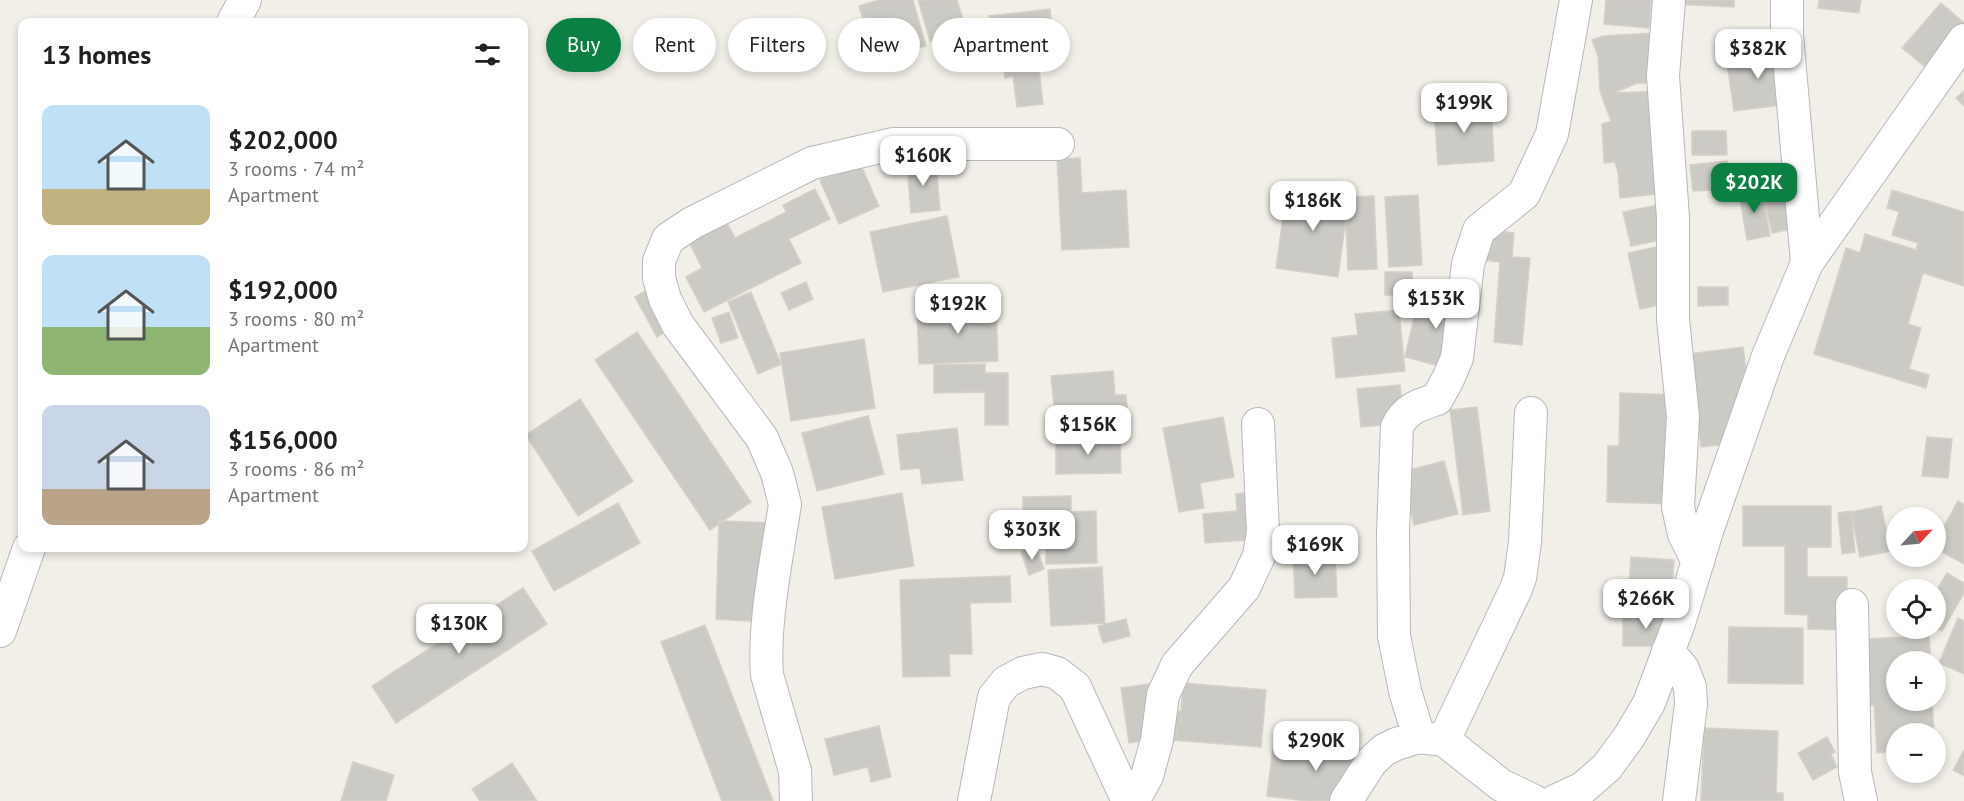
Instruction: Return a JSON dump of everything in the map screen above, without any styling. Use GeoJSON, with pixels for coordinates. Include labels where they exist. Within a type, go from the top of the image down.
{"type":"FeatureCollection","features":[{"type":"Feature","properties":{"kind":"street"},"geometry":{"type":"LineString","coordinates":[[235,18],[244,0]]}},
{"type":"Feature","properties":{"kind":"street"},"geometry":{"type":"LineString","coordinates":[[1534,801],[1501,785],[1431,738],[1405,691],[1394,636],[1394,499],[1397,427],[1401,418],[1415,406],[1437,399],[1448,379],[1457,358],[1468,264],[1479,231],[1524,194],[1552,134],[1576,0]]}},
{"type":"Feature","properties":{"kind":"street"},"geometry":{"type":"LineString","coordinates":[[1669,0],[1663,76],[1673,218],[1673,319],[1683,417],[1678,507],[1684,534],[1698,562]]}},
{"type":"Feature","properties":{"kind":"street"},"geometry":{"type":"LineString","coordinates":[[1786,0],[1807,263]]}},
{"type":"Feature","properties":{"kind":"street"},"geometry":{"type":"LineString","coordinates":[[1555,801],[1583,788],[1607,768],[1649,703],[1679,623],[1768,356],[1807,263],[1964,40]]}},
{"type":"Feature","properties":{"kind":"street"},"geometry":{"type":"LineString","coordinates":[[796,801],[795,771],[767,675],[766,662],[785,504],[783,494],[762,438],[678,325],[665,299],[659,278],[659,261],[668,239],[692,223],[812,163],[893,144],[1058,144]]}},
{"type":"Feature","properties":{"kind":"street"},"geometry":{"type":"LineString","coordinates":[[1431,738],[1515,591],[1520,578],[1526,542],[1531,413]]}},
{"type":"Feature","properties":{"kind":"street"},"geometry":{"type":"LineString","coordinates":[[1133,801],[1147,776],[1157,740],[1162,695],[1171,675],[1177,665],[1244,588],[1259,555],[1263,532],[1258,424]]}},
{"type":"Feature","properties":{"kind":"street"},"geometry":{"type":"LineString","coordinates":[[0,631],[28,552]]}},
{"type":"Feature","properties":{"kind":"street"},"geometry":{"type":"LineString","coordinates":[[1852,605],[1855,772],[1861,801]]}},
{"type":"Feature","properties":{"kind":"street"},"geometry":{"type":"LineString","coordinates":[[1668,651],[1683,669],[1690,687],[1679,801]]}},
{"type":"Feature","properties":{"kind":"street"},"geometry":{"type":"LineString","coordinates":[[974,801],[994,697],[1006,682],[1023,673],[1042,669],[1057,673],[1075,687],[1128,801]]}},
{"type":"Feature","properties":{"kind":"street"},"geometry":{"type":"LineString","coordinates":[[1346,801],[1371,762],[1384,750],[1396,744],[1431,738]]}},
{"type":"Feature","properties":{"kind":"building"},"geometry":{"type":"Polygon","coordinates":[[[879,0],[913,0],[918,18],[862,18],[859,6],[879,0]]]}},
{"type":"Feature","properties":{"kind":"building"},"geometry":{"type":"Polygon","coordinates":[[[918,0],[957,0],[962,18],[932,18],[932,40],[930,41],[918,0]]]}},
{"type":"Feature","properties":{"kind":"building"},"geometry":{"type":"Polygon","coordinates":[[[1606,0],[1651,0],[1649,28],[1604,24],[1606,0]]]}},
{"type":"Feature","properties":{"kind":"building"},"geometry":{"type":"Polygon","coordinates":[[[1675,0],[1734,0],[1734,7],[1675,4],[1675,0]]]}},
{"type":"Feature","properties":{"kind":"building"},"geometry":{"type":"Polygon","coordinates":[[[1819,0],[1861,0],[1859,13],[1818,8],[1819,0]]]}},
{"type":"Feature","properties":{"kind":"building"},"geometry":{"type":"Polygon","coordinates":[[[1941,3],[1964,23],[1964,31],[1930,71],[1902,48],[1941,3]]]}},
{"type":"Feature","properties":{"kind":"building"},"geometry":{"type":"Polygon","coordinates":[[[1050,9],[1051,18],[989,18],[989,16],[1050,9]]]}},
{"type":"Feature","properties":{"kind":"building"},"geometry":{"type":"Polygon","coordinates":[[[920,25],[926,46],[920,48],[920,25]]]}},
{"type":"Feature","properties":{"kind":"building"},"geometry":{"type":"Polygon","coordinates":[[[1655,33],[1657,79],[1647,83],[1637,83],[1614,93],[1660,91],[1665,193],[1620,198],[1615,162],[1604,163],[1602,124],[1611,121],[1600,91],[1598,56],[1592,40],[1603,36],[1655,33]]]}},
{"type":"Feature","properties":{"kind":"building"},"geometry":{"type":"Polygon","coordinates":[[[1782,49],[1789,104],[1734,111],[1726,56],[1782,49]]]}},
{"type":"Feature","properties":{"kind":"building"},"geometry":{"type":"Polygon","coordinates":[[[1005,72],[1039,72],[1043,104],[1017,107],[1013,76],[1005,78],[1005,72]]]}},
{"type":"Feature","properties":{"kind":"building"},"geometry":{"type":"Polygon","coordinates":[[[1964,91],[1964,106],[1956,98],[1964,91]]]}},
{"type":"Feature","properties":{"kind":"building"},"geometry":{"type":"Polygon","coordinates":[[[1491,103],[1494,161],[1438,165],[1434,107],[1491,103]]]}},
{"type":"Feature","properties":{"kind":"building"},"geometry":{"type":"Polygon","coordinates":[[[1692,131],[1726,131],[1727,155],[1692,155],[1692,131]]]}},
{"type":"Feature","properties":{"kind":"building"},"geometry":{"type":"Polygon","coordinates":[[[1080,158],[1082,193],[1126,190],[1129,247],[1062,250],[1057,159],[1080,158]]]}},
{"type":"Feature","properties":{"kind":"building"},"geometry":{"type":"Polygon","coordinates":[[[1727,161],[1730,182],[1711,184],[1711,190],[1693,191],[1690,165],[1727,161]]]}},
{"type":"Feature","properties":{"kind":"building"},"geometry":{"type":"Polygon","coordinates":[[[936,162],[940,210],[911,213],[907,164],[936,162]]]}},
{"type":"Feature","properties":{"kind":"building"},"geometry":{"type":"Polygon","coordinates":[[[860,163],[879,206],[839,224],[820,180],[860,163]]]}},
{"type":"Feature","properties":{"kind":"building"},"geometry":{"type":"Polygon","coordinates":[[[1793,184],[1802,227],[1772,233],[1763,190],[1793,184]]]}},
{"type":"Feature","properties":{"kind":"building"},"geometry":{"type":"Polygon","coordinates":[[[1287,188],[1349,197],[1338,277],[1276,268],[1287,188]]]}},
{"type":"Feature","properties":{"kind":"building"},"geometry":{"type":"Polygon","coordinates":[[[1762,188],[1770,236],[1747,240],[1739,192],[1762,188]]]}},
{"type":"Feature","properties":{"kind":"building"},"geometry":{"type":"Polygon","coordinates":[[[815,189],[830,219],[789,239],[801,263],[704,312],[686,277],[702,268],[689,242],[727,223],[735,238],[786,212],[783,205],[815,189]]]}},
{"type":"Feature","properties":{"kind":"building"},"geometry":{"type":"Polygon","coordinates":[[[1892,190],[1964,212],[1964,286],[1923,273],[1908,324],[1921,328],[1909,369],[1929,375],[1926,388],[1814,354],[1846,248],[1860,253],[1865,234],[1916,250],[1918,243],[1892,235],[1899,212],[1887,208],[1892,190]]]}},
{"type":"Feature","properties":{"kind":"building"},"geometry":{"type":"Polygon","coordinates":[[[1418,195],[1422,265],[1389,267],[1385,197],[1418,195]]]}},
{"type":"Feature","properties":{"kind":"building"},"geometry":{"type":"Polygon","coordinates":[[[1374,196],[1377,269],[1348,270],[1345,197],[1374,196]]]}},
{"type":"Feature","properties":{"kind":"building"},"geometry":{"type":"Polygon","coordinates":[[[1673,202],[1680,236],[1631,246],[1623,212],[1673,202]]]}},
{"type":"Feature","properties":{"kind":"building"},"geometry":{"type":"Polygon","coordinates":[[[947,216],[959,277],[883,292],[870,232],[947,216]]]}},
{"type":"Feature","properties":{"kind":"building"},"geometry":{"type":"Polygon","coordinates":[[[1488,230],[1514,233],[1512,257],[1530,258],[1522,345],[1494,342],[1500,262],[1485,260],[1488,230]]]}},
{"type":"Feature","properties":{"kind":"building"},"geometry":{"type":"Polygon","coordinates":[[[1661,246],[1673,302],[1640,309],[1628,253],[1661,246]]]}},
{"type":"Feature","properties":{"kind":"building"},"geometry":{"type":"Polygon","coordinates":[[[1385,272],[1412,272],[1413,295],[1385,295],[1385,272]]]}},
{"type":"Feature","properties":{"kind":"building"},"geometry":{"type":"Polygon","coordinates":[[[806,282],[813,299],[789,310],[781,293],[806,282]]]}},
{"type":"Feature","properties":{"kind":"building"},"geometry":{"type":"Polygon","coordinates":[[[1698,287],[1728,287],[1728,305],[1698,306],[1698,287]]]}},
{"type":"Feature","properties":{"kind":"building"},"geometry":{"type":"Polygon","coordinates":[[[647,290],[669,330],[657,337],[635,297],[647,290]]]}},
{"type":"Feature","properties":{"kind":"building"},"geometry":{"type":"Polygon","coordinates":[[[1420,291],[1467,303],[1451,369],[1405,357],[1420,291]]]}},
{"type":"Feature","properties":{"kind":"building"},"geometry":{"type":"Polygon","coordinates":[[[751,292],[781,364],[758,374],[728,302],[751,292]]]}},
{"type":"Feature","properties":{"kind":"building"},"geometry":{"type":"Polygon","coordinates":[[[996,305],[998,361],[919,364],[917,309],[996,305]]]}},
{"type":"Feature","properties":{"kind":"building"},"geometry":{"type":"Polygon","coordinates":[[[1399,310],[1405,371],[1336,378],[1332,338],[1358,335],[1355,314],[1399,310]]]}},
{"type":"Feature","properties":{"kind":"building"},"geometry":{"type":"Polygon","coordinates":[[[729,312],[738,338],[721,343],[712,318],[729,312]]]}},
{"type":"Feature","properties":{"kind":"building"},"geometry":{"type":"Polygon","coordinates":[[[637,332],[751,502],[710,530],[595,360],[637,332]]]}},
{"type":"Feature","properties":{"kind":"building"},"geometry":{"type":"Polygon","coordinates":[[[864,339],[875,408],[791,421],[780,353],[864,339]]]}},
{"type":"Feature","properties":{"kind":"building"},"geometry":{"type":"Polygon","coordinates":[[[1743,347],[1755,441],[1701,447],[1690,354],[1743,347]]]}},
{"type":"Feature","properties":{"kind":"building"},"geometry":{"type":"Polygon","coordinates":[[[985,364],[985,373],[1008,373],[1008,425],[985,425],[985,392],[934,393],[934,365],[985,364]]]}},
{"type":"Feature","properties":{"kind":"building"},"geometry":{"type":"Polygon","coordinates":[[[1113,371],[1115,395],[1126,395],[1129,428],[1057,435],[1051,376],[1113,371]]]}},
{"type":"Feature","properties":{"kind":"building"},"geometry":{"type":"Polygon","coordinates":[[[1400,385],[1404,423],[1361,427],[1357,389],[1400,385]]]}},
{"type":"Feature","properties":{"kind":"building"},"geometry":{"type":"Polygon","coordinates":[[[1620,393],[1680,395],[1675,504],[1607,502],[1608,446],[1619,446],[1620,393]]]}},
{"type":"Feature","properties":{"kind":"building"},"geometry":{"type":"Polygon","coordinates":[[[580,399],[633,481],[578,516],[528,438],[528,434],[580,399]]]}},
{"type":"Feature","properties":{"kind":"building"},"geometry":{"type":"Polygon","coordinates":[[[1477,407],[1490,511],[1463,515],[1450,410],[1477,407]]]}},
{"type":"Feature","properties":{"kind":"building"},"geometry":{"type":"Polygon","coordinates":[[[868,416],[884,474],[817,491],[802,433],[868,416]]]}},
{"type":"Feature","properties":{"kind":"building"},"geometry":{"type":"Polygon","coordinates":[[[1223,417],[1234,477],[1200,483],[1204,508],[1179,512],[1163,428],[1223,417]]]}},
{"type":"Feature","properties":{"kind":"building"},"geometry":{"type":"Polygon","coordinates":[[[957,428],[963,480],[922,484],[920,468],[901,470],[897,435],[957,428]]]}},
{"type":"Feature","properties":{"kind":"building"},"geometry":{"type":"Polygon","coordinates":[[[1927,437],[1952,439],[1948,478],[1922,476],[1927,437]]]}},
{"type":"Feature","properties":{"kind":"building"},"geometry":{"type":"Polygon","coordinates":[[[1120,438],[1121,473],[1056,474],[1056,439],[1120,438]]]}},
{"type":"Feature","properties":{"kind":"building"},"geometry":{"type":"Polygon","coordinates":[[[1444,461],[1458,514],[1414,525],[1401,472],[1444,461]]]}},
{"type":"Feature","properties":{"kind":"building"},"geometry":{"type":"Polygon","coordinates":[[[1260,492],[1264,539],[1205,543],[1203,514],[1237,511],[1236,494],[1260,492]]]}},
{"type":"Feature","properties":{"kind":"building"},"geometry":{"type":"Polygon","coordinates":[[[902,493],[914,566],[835,579],[822,507],[902,493]]]}},
{"type":"Feature","properties":{"kind":"building"},"geometry":{"type":"Polygon","coordinates":[[[1071,496],[1071,512],[1096,511],[1097,563],[1046,564],[1046,538],[1032,539],[1032,519],[1023,519],[1023,497],[1071,496]]]}},
{"type":"Feature","properties":{"kind":"building"},"geometry":{"type":"Polygon","coordinates":[[[1958,501],[1964,504],[1964,564],[1946,554],[1946,522],[1958,501]]]}},
{"type":"Feature","properties":{"kind":"building"},"geometry":{"type":"Polygon","coordinates":[[[618,503],[640,543],[554,591],[532,551],[618,503]]]}},
{"type":"Feature","properties":{"kind":"building"},"geometry":{"type":"Polygon","coordinates":[[[1743,506],[1831,506],[1831,547],[1807,547],[1807,577],[1847,577],[1847,630],[1808,629],[1808,615],[1785,614],[1785,546],[1743,546],[1743,506]]]}},
{"type":"Feature","properties":{"kind":"building"},"geometry":{"type":"Polygon","coordinates":[[[1881,506],[1886,528],[1886,552],[1860,557],[1851,512],[1881,506]]]}},
{"type":"Feature","properties":{"kind":"building"},"geometry":{"type":"Polygon","coordinates":[[[1851,511],[1855,552],[1842,554],[1838,513],[1851,511]]]}},
{"type":"Feature","properties":{"kind":"building"},"geometry":{"type":"Polygon","coordinates":[[[719,521],[783,523],[780,623],[716,619],[719,521]]]}},
{"type":"Feature","properties":{"kind":"building"},"geometry":{"type":"Polygon","coordinates":[[[1036,547],[1044,569],[1029,575],[1021,552],[1036,547]]]}},
{"type":"Feature","properties":{"kind":"building"},"geometry":{"type":"Polygon","coordinates":[[[1335,553],[1337,597],[1295,598],[1293,554],[1335,553]]]}},
{"type":"Feature","properties":{"kind":"building"},"geometry":{"type":"Polygon","coordinates":[[[1631,557],[1674,560],[1671,607],[1628,604],[1631,557]]]}},
{"type":"Feature","properties":{"kind":"building"},"geometry":{"type":"Polygon","coordinates":[[[1102,567],[1105,623],[1051,626],[1048,570],[1102,567]]]}},
{"type":"Feature","properties":{"kind":"building"},"geometry":{"type":"Polygon","coordinates":[[[1947,573],[1964,583],[1964,593],[1946,624],[1946,579],[1943,579],[1947,573]]]}},
{"type":"Feature","properties":{"kind":"building"},"geometry":{"type":"Polygon","coordinates":[[[1010,576],[1011,602],[970,603],[972,654],[949,654],[950,676],[903,677],[900,580],[1010,576]]]}},
{"type":"Feature","properties":{"kind":"building"},"geometry":{"type":"Polygon","coordinates":[[[523,588],[547,624],[396,723],[372,686],[523,588]]]}},
{"type":"Feature","properties":{"kind":"building"},"geometry":{"type":"Polygon","coordinates":[[[1623,613],[1670,614],[1670,646],[1623,646],[1623,613]]]}},
{"type":"Feature","properties":{"kind":"building"},"geometry":{"type":"Polygon","coordinates":[[[1958,618],[1964,621],[1964,674],[1946,666],[1946,651],[1944,651],[1958,618]]]}},
{"type":"Feature","properties":{"kind":"building"},"geometry":{"type":"Polygon","coordinates":[[[1126,619],[1130,636],[1103,643],[1098,626],[1126,619]]]}},
{"type":"Feature","properties":{"kind":"building"},"geometry":{"type":"Polygon","coordinates":[[[705,625],[773,801],[722,801],[661,642],[705,625]]]}},
{"type":"Feature","properties":{"kind":"building"},"geometry":{"type":"Polygon","coordinates":[[[1729,627],[1803,628],[1803,684],[1728,683],[1729,627]]]}},
{"type":"Feature","properties":{"kind":"building"},"geometry":{"type":"Polygon","coordinates":[[[1863,639],[1929,639],[1930,651],[1886,651],[1886,711],[1933,711],[1933,723],[1886,723],[1886,753],[1877,753],[1874,705],[1867,705],[1863,639]]]}},
{"type":"Feature","properties":{"kind":"building"},"geometry":{"type":"Polygon","coordinates":[[[1169,681],[1177,736],[1129,743],[1121,688],[1169,681]]]}},
{"type":"Feature","properties":{"kind":"building"},"geometry":{"type":"Polygon","coordinates":[[[1183,683],[1266,690],[1261,747],[1172,740],[1175,711],[1181,711],[1183,683]]]}},
{"type":"Feature","properties":{"kind":"building"},"geometry":{"type":"Polygon","coordinates":[[[879,726],[891,777],[871,782],[868,767],[834,775],[825,739],[879,726]]]}},
{"type":"Feature","properties":{"kind":"building"},"geometry":{"type":"Polygon","coordinates":[[[1704,728],[1778,731],[1776,793],[1783,793],[1783,801],[1701,801],[1704,728]]]}},
{"type":"Feature","properties":{"kind":"building"},"geometry":{"type":"Polygon","coordinates":[[[1827,737],[1835,752],[1831,754],[1837,767],[1813,780],[1798,753],[1827,737]]]}},
{"type":"Feature","properties":{"kind":"building"},"geometry":{"type":"Polygon","coordinates":[[[1274,739],[1366,750],[1360,801],[1307,801],[1267,796],[1274,739]]]}},
{"type":"Feature","properties":{"kind":"building"},"geometry":{"type":"Polygon","coordinates":[[[1964,750],[1964,776],[1953,770],[1964,750]]]}},
{"type":"Feature","properties":{"kind":"building"},"geometry":{"type":"Polygon","coordinates":[[[353,762],[394,775],[386,801],[341,801],[353,762]]]}},
{"type":"Feature","properties":{"kind":"building"},"geometry":{"type":"Polygon","coordinates":[[[512,763],[537,801],[480,801],[472,789],[512,763]]]}}]}
